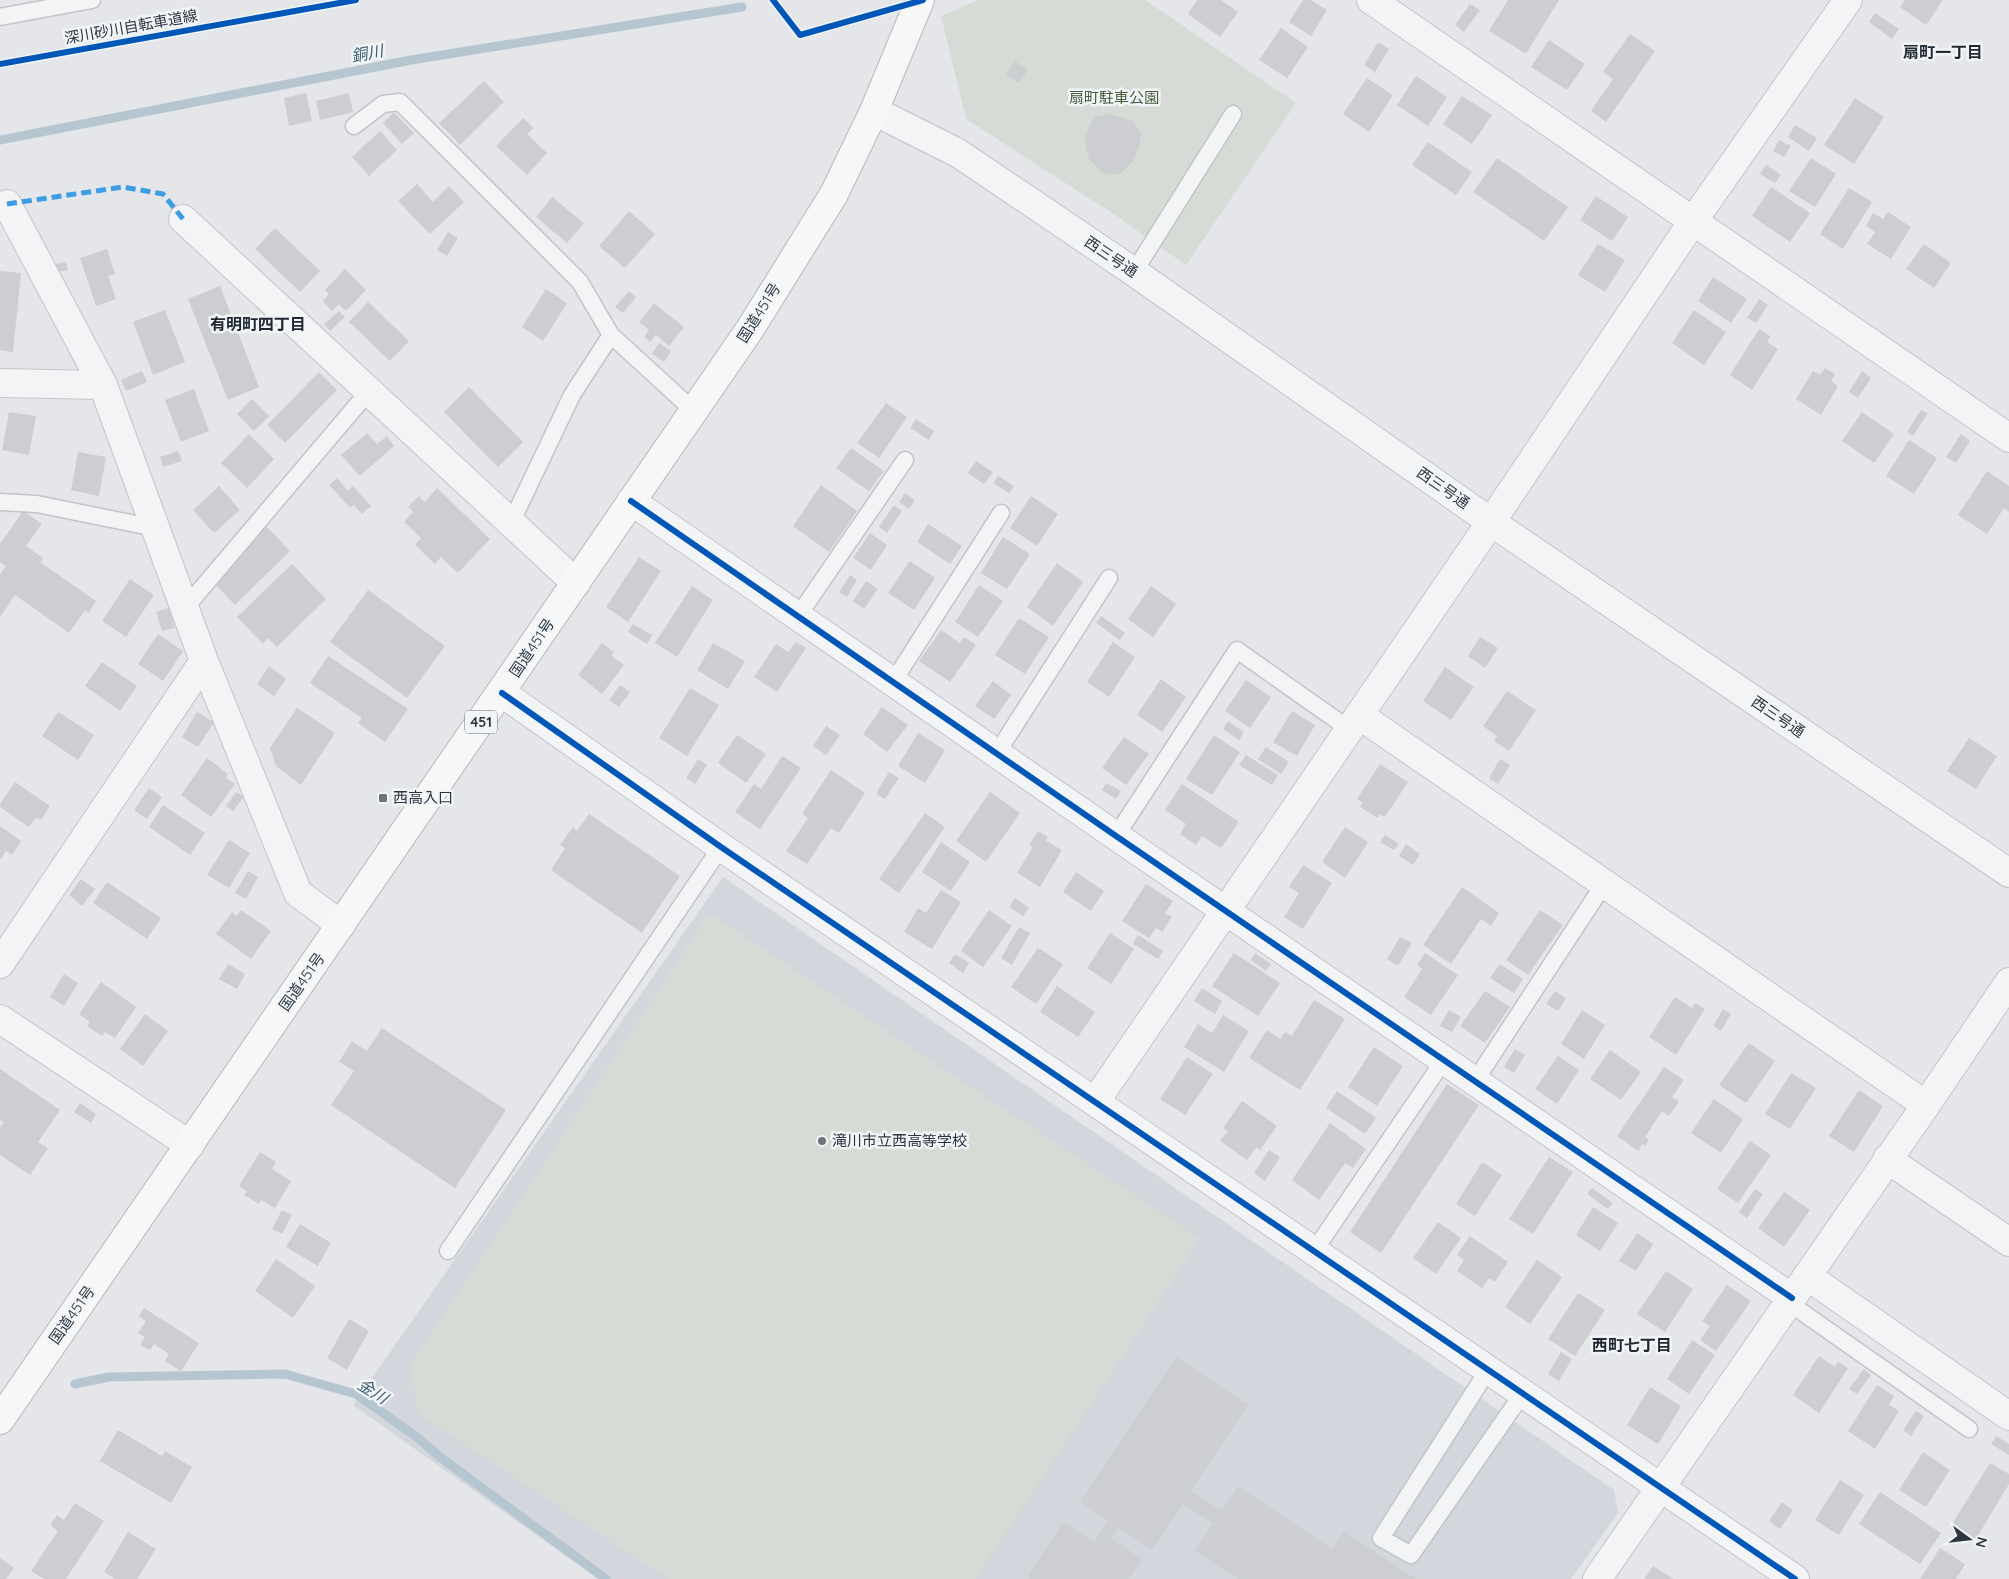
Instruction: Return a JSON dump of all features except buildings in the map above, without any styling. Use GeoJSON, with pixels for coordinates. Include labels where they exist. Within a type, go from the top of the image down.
{"type":"FeatureCollection","features":[{"type":"Feature","properties":{"kind":"highway","name":"国道451号"},"geometry":{"type":"LineString","coordinates":[[0,1420],[502,693],[750,329],[834,194],[874,111],[920,0]]}},
{"type":"Feature","properties":{"kind":"street"},"geometry":{"type":"LineString","coordinates":[[1371,0],[2009,438]]}},
{"type":"Feature","properties":{"kind":"street"},"geometry":{"type":"LineString","coordinates":[[1095,1102],[1491,522],[1693,220],[1848,0]]}},
{"type":"Feature","properties":{"kind":"street","name":"西三号通"},"geometry":{"type":"LineString","coordinates":[[874,111],[958,153],[1134,272],[1491,522],[2009,873]]}},
{"type":"Feature","properties":{"kind":"street"},"geometry":{"type":"LineString","coordinates":[[7,204],[102,385],[204,661],[298,893],[341,925]]}},
{"type":"Feature","properties":{"kind":"street"},"geometry":{"type":"LineString","coordinates":[[183,219],[576,583]]}},
{"type":"Feature","properties":{"kind":"street"},"geometry":{"type":"LineString","coordinates":[[0,382],[102,385]]}},
{"type":"Feature","properties":{"kind":"street"},"geometry":{"type":"LineString","coordinates":[[631,501],[1475,1081],[1796,1292],[2009,1416]]}},
{"type":"Feature","properties":{"kind":"street"},"geometry":{"type":"LineString","coordinates":[[0,964],[204,661]]}},
{"type":"Feature","properties":{"kind":"street"},"geometry":{"type":"LineString","coordinates":[[502,693],[721,847],[1795,1579]]}},
{"type":"Feature","properties":{"kind":"street"},"geometry":{"type":"LineString","coordinates":[[1354,722],[1604,884],[1926,1105]]}},
{"type":"Feature","properties":{"kind":"street"},"geometry":{"type":"LineString","coordinates":[[1597,1579],[1926,1105],[2009,982]]}},
{"type":"Feature","properties":{"kind":"street"},"geometry":{"type":"LineString","coordinates":[[0,1019],[190,1145]]}},
{"type":"Feature","properties":{"kind":"street"},"geometry":{"type":"LineString","coordinates":[[1887,1159],[2009,1242]]}},
{"type":"Feature","properties":{"kind":"lane"},"geometry":{"type":"LineString","coordinates":[[0,17],[92,0]]}},
{"type":"Feature","properties":{"kind":"lane"},"geometry":{"type":"LineString","coordinates":[[354,126],[383,104],[400,102],[580,282],[611,335],[694,410]]}},
{"type":"Feature","properties":{"kind":"lane"},"geometry":{"type":"LineString","coordinates":[[1134,272],[1233,114]]}},
{"type":"Feature","properties":{"kind":"lane"},"geometry":{"type":"LineString","coordinates":[[511,523],[572,395],[611,335]]}},
{"type":"Feature","properties":{"kind":"lane"},"geometry":{"type":"LineString","coordinates":[[184,608],[369,391]]}},
{"type":"Feature","properties":{"kind":"lane"},"geometry":{"type":"LineString","coordinates":[[798,616],[906,460]]}},
{"type":"Feature","properties":{"kind":"lane"},"geometry":{"type":"LineString","coordinates":[[0,502],[37,504],[155,528]]}},
{"type":"Feature","properties":{"kind":"lane"},"geometry":{"type":"LineString","coordinates":[[893,682],[1001,513]]}},
{"type":"Feature","properties":{"kind":"lane"},"geometry":{"type":"LineString","coordinates":[[997,753],[1109,578]]}},
{"type":"Feature","properties":{"kind":"lane"},"geometry":{"type":"LineString","coordinates":[[1116,836],[1237,650],[1354,722]]}},
{"type":"Feature","properties":{"kind":"lane"},"geometry":{"type":"LineString","coordinates":[[448,1250],[721,847]]}},
{"type":"Feature","properties":{"kind":"lane"},"geometry":{"type":"LineString","coordinates":[[1475,1081],[1604,884]]}},
{"type":"Feature","properties":{"kind":"lane"},"geometry":{"type":"LineString","coordinates":[[1314,1251],[1444,1060]]}},
{"type":"Feature","properties":{"kind":"lane"},"geometry":{"type":"LineString","coordinates":[[1796,1292],[1969,1429]]}},
{"type":"Feature","properties":{"kind":"lane"},"geometry":{"type":"LineString","coordinates":[[1488,1370],[1381,1538],[1410,1555],[1523,1393]]}},
{"type":"Feature","properties":{"kind":"shaded area","name":"滝川市立西高等学校"},"geometry":{"type":"Polygon","coordinates":[[[723,877],[1614,1490],[1618,1513],[1571,1579],[598,1579],[353,1405],[723,877]]]}},
{"type":"Feature","properties":{"kind":"green space","name":"扇町駐車公園"},"geometry":{"type":"Polygon","coordinates":[[[978,0],[1145,0],[1296,103],[1186,265],[1115,215],[966,119],[941,16],[978,0]]]}},
{"type":"Feature","properties":{"kind":"green space","name":"滝川市立西高等学校"},"geometry":{"type":"Polygon","coordinates":[[[709,913],[1200,1239],[975,1579],[668,1579],[418,1413],[411,1364],[709,913]]]}},
{"type":"Feature","properties":{"kind":"waterway","name":"銅川"},"geometry":{"type":"LineString","coordinates":[[0,140],[411,60],[742,7]]}},
{"type":"Feature","properties":{"kind":"waterway","name":"金川"},"geometry":{"type":"LineString","coordinates":[[75,1384],[109,1377],[285,1374],[356,1394],[418,1438],[440,1457],[606,1579]]}},
{"type":"Feature","properties":{"kind":"marked path"},"geometry":{"type":"LineString","coordinates":[[7,204],[123,187],[163,194],[183,219]]}},
{"type":"Feature","properties":{"kind":"cycle path","name":"深川砂川自転車道線"},"geometry":{"type":"LineString","coordinates":[[0,64],[356,0]]}},
{"type":"Feature","properties":{"kind":"cycle path"},"geometry":{"type":"LineString","coordinates":[[773,0],[800,35],[923,0]]}},
{"type":"Feature","properties":{"kind":"cycle path"},"geometry":{"type":"LineString","coordinates":[[631,501],[1116,836],[1792,1298]]}},
{"type":"Feature","properties":{"kind":"cycle path"},"geometry":{"type":"LineString","coordinates":[[502,693],[721,847],[1795,1579]]}},
{"type":"Feature","properties":{"kind":"place","name":"西高入口"},"geometry":{"type":"Point","coordinates":[383,798]}},
{"type":"Feature","properties":{"kind":"place","name":"滝川市立西高等学校"},"geometry":{"type":"Point","coordinates":[822,1141]}},
{"type":"Feature","properties":{"kind":"district","name":"扇町一丁目"},"geometry":{"type":"Point","coordinates":[1943,52]}},
{"type":"Feature","properties":{"kind":"district","name":"有明町四丁目"},"geometry":{"type":"Point","coordinates":[258,324]}},
{"type":"Feature","properties":{"kind":"district","name":"西町七丁目"},"geometry":{"type":"Point","coordinates":[1632,1345]}}]}
